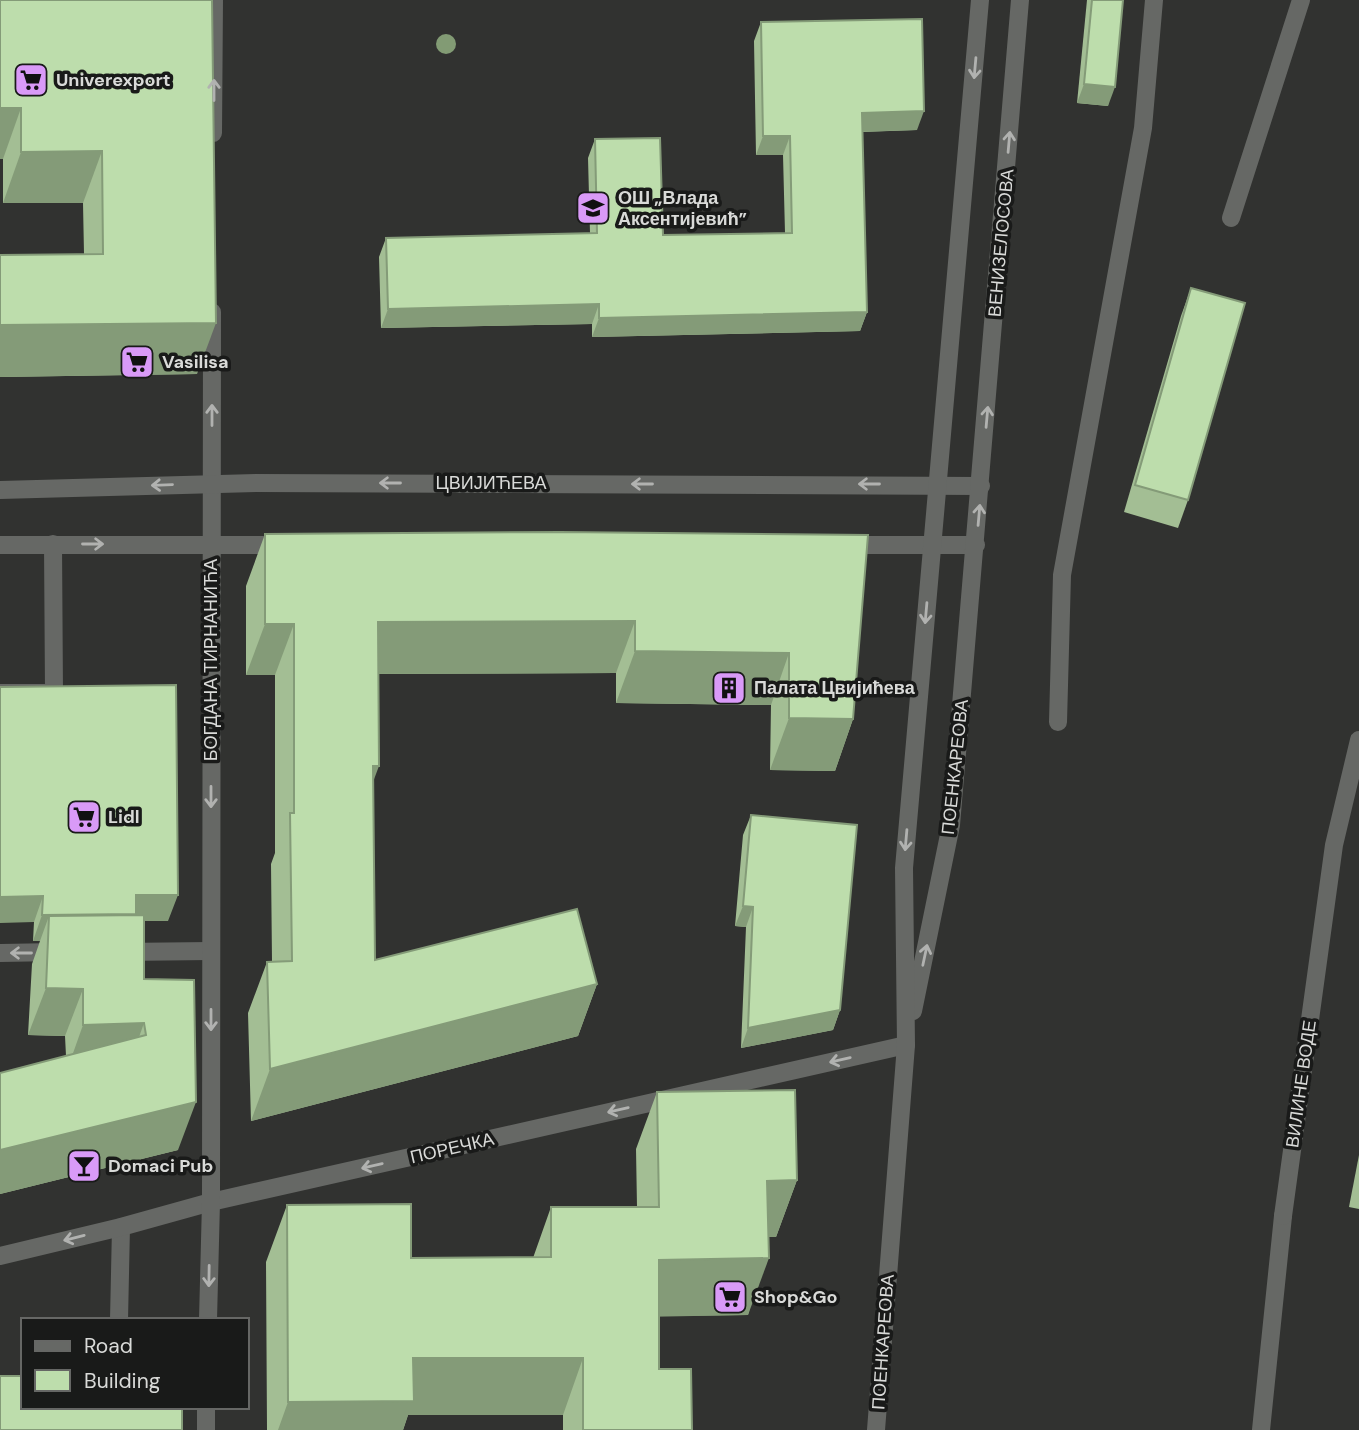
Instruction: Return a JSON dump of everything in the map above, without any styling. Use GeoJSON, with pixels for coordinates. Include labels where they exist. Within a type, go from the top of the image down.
{"type":"FeatureCollection","features":[{"type":"Feature","properties":{"kind":"street"},"geometry":{"type":"LineString","coordinates":[[213,150],[214,0]]}},
{"type":"Feature","properties":{"kind":"street"},"geometry":{"type":"LineString","coordinates":[[937,484],[980,0]]}},
{"type":"Feature","properties":{"kind":"street","name":"ВЕНИЗЕЛОСОВА"},"geometry":{"type":"LineString","coordinates":[[981,485],[1020,0]]}},
{"type":"Feature","properties":{"kind":"street"},"geometry":{"type":"LineString","coordinates":[[1058,722],[1062,575],[1143,128],[1154,0]]}},
{"type":"Feature","properties":{"kind":"street"},"geometry":{"type":"LineString","coordinates":[[1231,218],[1301,0]]}},
{"type":"Feature","properties":{"kind":"street","name":"БОГДАНА ТИРНАНИЋА"},"geometry":{"type":"LineString","coordinates":[[208,1318],[211,1202],[212,301]]}},
{"type":"Feature","properties":{"kind":"street","name":"ЦВИЈИЋЕВА"},"geometry":{"type":"LineString","coordinates":[[0,490],[211,484],[981,485]]}},
{"type":"Feature","properties":{"kind":"street","name":"ПОЕНКАРЕОВА"},"geometry":{"type":"LineString","coordinates":[[876,1430],[906,1045],[904,868],[937,484]]}},
{"type":"Feature","properties":{"kind":"street","name":"ПОЕНКАРЕОВА"},"geometry":{"type":"LineString","coordinates":[[906,1045],[951,825],[981,485]]}},
{"type":"Feature","properties":{"kind":"street"},"geometry":{"type":"LineString","coordinates":[[0,693],[61,693],[53,544]]}},
{"type":"Feature","properties":{"kind":"street"},"geometry":{"type":"LineString","coordinates":[[0,545],[298,545]]}},
{"type":"Feature","properties":{"kind":"street"},"geometry":{"type":"LineString","coordinates":[[830,545],[976,545]]}},
{"type":"Feature","properties":{"kind":"street","name":"ВИЛИНЕ ВОДЕ"},"geometry":{"type":"LineString","coordinates":[[1261,1430],[1283,1216],[1334,845],[1359,740]]}},
{"type":"Feature","properties":{"kind":"street"},"geometry":{"type":"LineString","coordinates":[[106,952],[211,951]]}},
{"type":"Feature","properties":{"kind":"street"},"geometry":{"type":"LineString","coordinates":[[0,953],[79,952]]}},
{"type":"Feature","properties":{"kind":"street","name":"ПОРЕЧКА"},"geometry":{"type":"LineString","coordinates":[[0,1256],[211,1202],[906,1045]]}},
{"type":"Feature","properties":{"kind":"street"},"geometry":{"type":"LineString","coordinates":[[119,1318],[121,1227]]}},
{"type":"Feature","properties":{"kind":"street"},"geometry":{"type":"LineString","coordinates":[[206,1409],[206,1430]]}},
{"type":"Feature","properties":{"kind":"building"},"geometry":{"type":"Polygon","coordinates":[[[0,0],[212,0],[216,323],[0,325],[0,255],[103,254],[102,151],[21,152],[21,108],[0,108],[0,0]]]}},
{"type":"Feature","properties":{"kind":"building"},"geometry":{"type":"Polygon","coordinates":[[[1092,0],[1123,0],[1115,87],[1084,84],[1092,0]]]}},
{"type":"Feature","properties":{"kind":"building"},"geometry":{"type":"Polygon","coordinates":[[[922,19],[924,111],[862,113],[867,312],[599,318],[599,304],[388,309],[386,238],[597,233],[595,139],[660,138],[663,235],[792,233],[790,136],[763,136],[761,22],[922,19]]]}},
{"type":"Feature","properties":{"kind":"building"},"geometry":{"type":"Polygon","coordinates":[[[1191,288],[1245,303],[1188,500],[1135,485],[1191,288]]]}},
{"type":"Feature","properties":{"kind":"building"},"geometry":{"type":"Polygon","coordinates":[[[560,532],[868,535],[853,719],[789,718],[789,653],[635,651],[635,621],[378,622],[379,766],[373,766],[375,960],[577,909],[597,984],[270,1069],[267,962],[292,961],[290,813],[294,813],[294,624],[265,624],[265,534],[560,532]]]}},
{"type":"Feature","properties":{"kind":"building","name":"Lidl"},"geometry":{"type":"Polygon","coordinates":[[[176,685],[178,895],[136,895],[136,914],[42,915],[43,896],[0,897],[0,687],[176,685]]]}},
{"type":"Feature","properties":{"kind":"building"},"geometry":{"type":"Polygon","coordinates":[[[751,815],[857,825],[840,1010],[748,1028],[753,907],[743,906],[751,815]]]}},
{"type":"Feature","properties":{"kind":"building"},"geometry":{"type":"Polygon","coordinates":[[[144,915],[144,979],[194,980],[196,1102],[0,1150],[0,1073],[146,1035],[144,1023],[83,1025],[83,989],[46,988],[49,916],[144,915]]]}},
{"type":"Feature","properties":{"kind":"building"},"geometry":{"type":"Polygon","coordinates":[[[795,1090],[797,1180],[767,1181],[769,1258],[659,1260],[659,1369],[691,1369],[692,1430],[583,1430],[583,1358],[413,1358],[414,1401],[288,1402],[287,1205],[411,1204],[411,1258],[551,1257],[551,1207],[659,1207],[657,1092],[795,1090]]]}},
{"type":"Feature","properties":{"kind":"building"},"geometry":{"type":"Polygon","coordinates":[[[0,1376],[21,1376],[21,1409],[182,1409],[182,1430],[0,1430],[0,1376]]]}},
{"type":"Feature","properties":{"kind":"place","name":"Univerexport"},"geometry":{"type":"Point","coordinates":[31,80]}},
{"type":"Feature","properties":{"kind":"place","name":"ОШ „Влада Аксентијевић”"},"geometry":{"type":"Point","coordinates":[593,208]}},
{"type":"Feature","properties":{"kind":"place","name":"Vasilisa"},"geometry":{"type":"Point","coordinates":[137,362]}},
{"type":"Feature","properties":{"kind":"place","name":"Палата Цвијићева"},"geometry":{"type":"Point","coordinates":[729,688]}},
{"type":"Feature","properties":{"kind":"place","name":"Lidl"},"geometry":{"type":"Point","coordinates":[84,817]}},
{"type":"Feature","properties":{"kind":"place","name":"Domaci Pub"},"geometry":{"type":"Point","coordinates":[84,1166]}},
{"type":"Feature","properties":{"kind":"place","name":"Shop&Go"},"geometry":{"type":"Point","coordinates":[730,1297]}}]}
